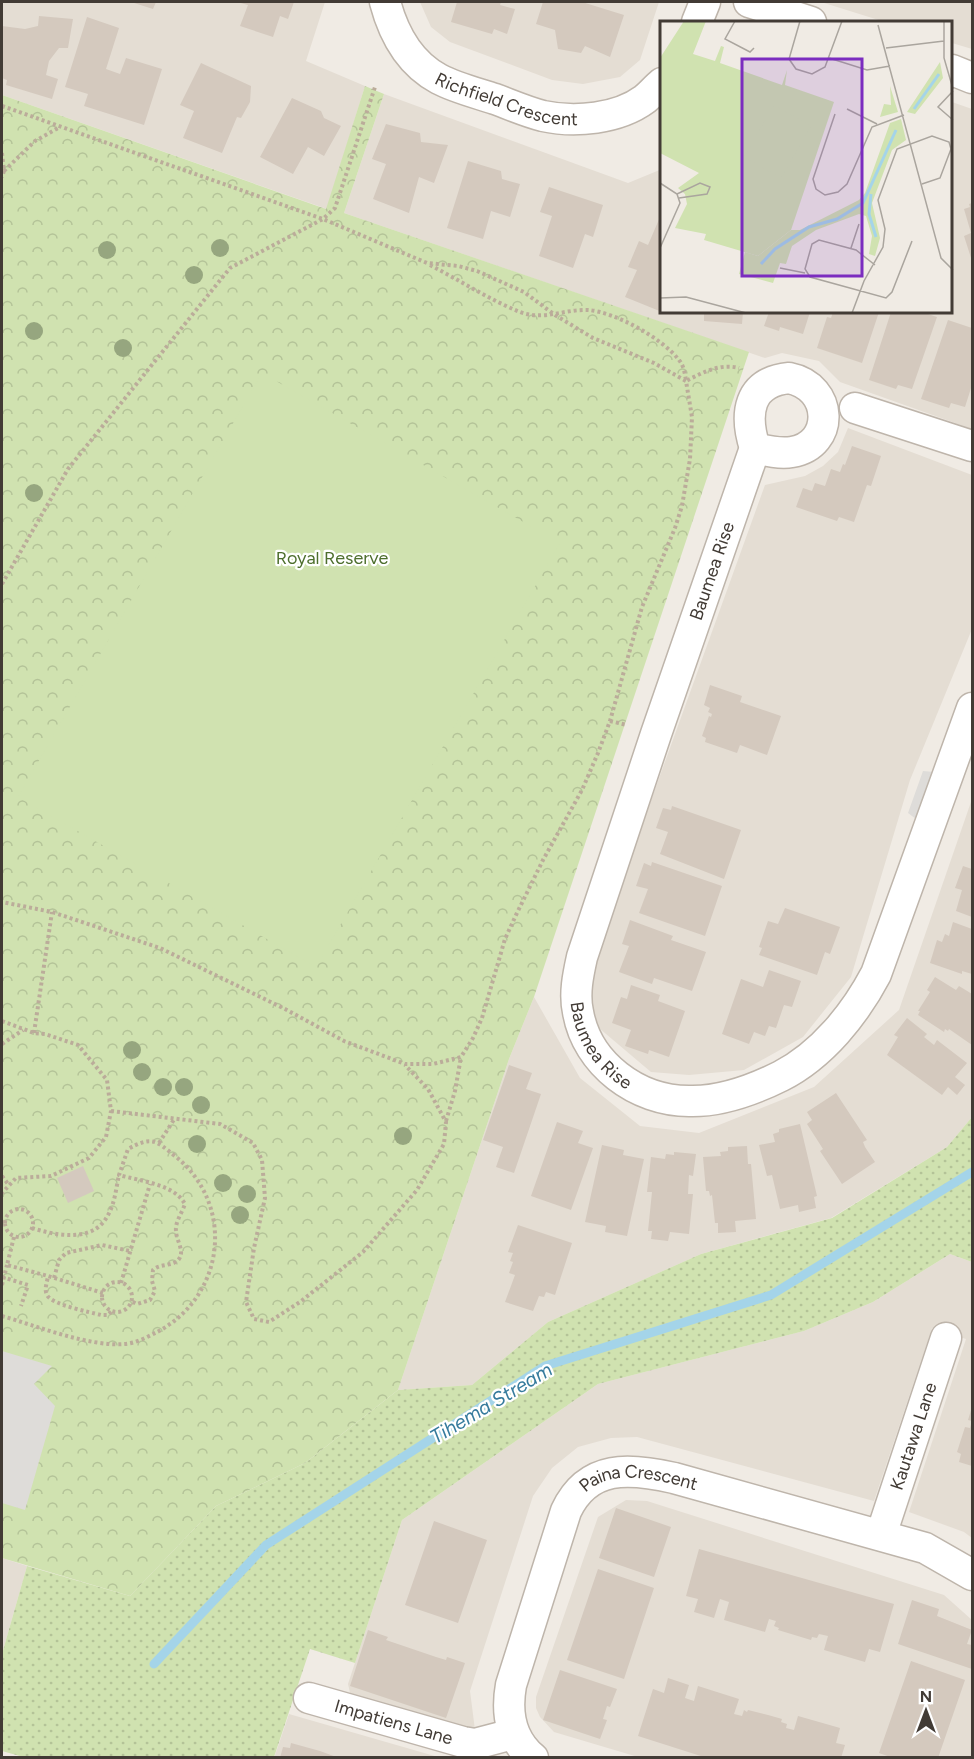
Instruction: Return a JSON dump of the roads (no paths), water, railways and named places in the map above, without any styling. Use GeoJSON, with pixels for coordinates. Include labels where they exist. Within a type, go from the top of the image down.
{"type":"FeatureCollection","features":[{"type":"Feature","properties":{"kind":"street","name":"Richfield Crescent"},"geometry":{"type":"LineString","coordinates":[[385,2],[390,21],[398,37],[408,53],[422,68],[439,79],[543,116],[568,119],[599,118],[644,100],[660,85]]}},
{"type":"Feature","properties":{"kind":"street"},"geometry":{"type":"LineString","coordinates":[[697,21],[705,2]]}},
{"type":"Feature","properties":{"kind":"street"},"geometry":{"type":"LineString","coordinates":[[750,2],[808,21]]}},
{"type":"Feature","properties":{"kind":"street"},"geometry":{"type":"LineString","coordinates":[[953,71],[972,78]]}},
{"type":"Feature","properties":{"kind":"street"},"geometry":{"type":"LineString","coordinates":[[855,408],[972,446]]}},
{"type":"Feature","properties":{"kind":"street","name":"Baumea Rise"},"geometry":{"type":"LineString","coordinates":[[755,448],[582,957],[577,985],[577,1011],[583,1032],[590,1045],[611,1072],[640,1090],[657,1097],[691,1102],[709,1100],[746,1091],[782,1076],[827,1041],[854,1011],[876,974],[972,708]]}},
{"type":"Feature","properties":{"kind":"street","name":"Kautawa Lane"},"geometry":{"type":"LineString","coordinates":[[881,1535],[946,1338]]}},
{"type":"Feature","properties":{"kind":"street","name":"Paina Crescent"},"geometry":{"type":"LineString","coordinates":[[533,1758],[513,1734],[508,1704],[510,1685],[571,1499],[592,1480],[608,1473],[650,1473],[881,1535],[925,1548],[972,1575]]}},
{"type":"Feature","properties":{"kind":"street","name":"Impatiens Lane"},"geometry":{"type":"LineString","coordinates":[[309,1698],[474,1744],[513,1734]]}},
{"type":"Feature","properties":{"kind":"waterway","name":"Tihema Stream"},"geometry":{"type":"LineString","coordinates":[[154,1664],[266,1545],[545,1366],[771,1295],[972,1172]]}},
{"type":"Feature","properties":{"kind":"park label","name":"Royal Reserve"},"geometry":{"type":"Point","coordinates":[332,558]}}]}
